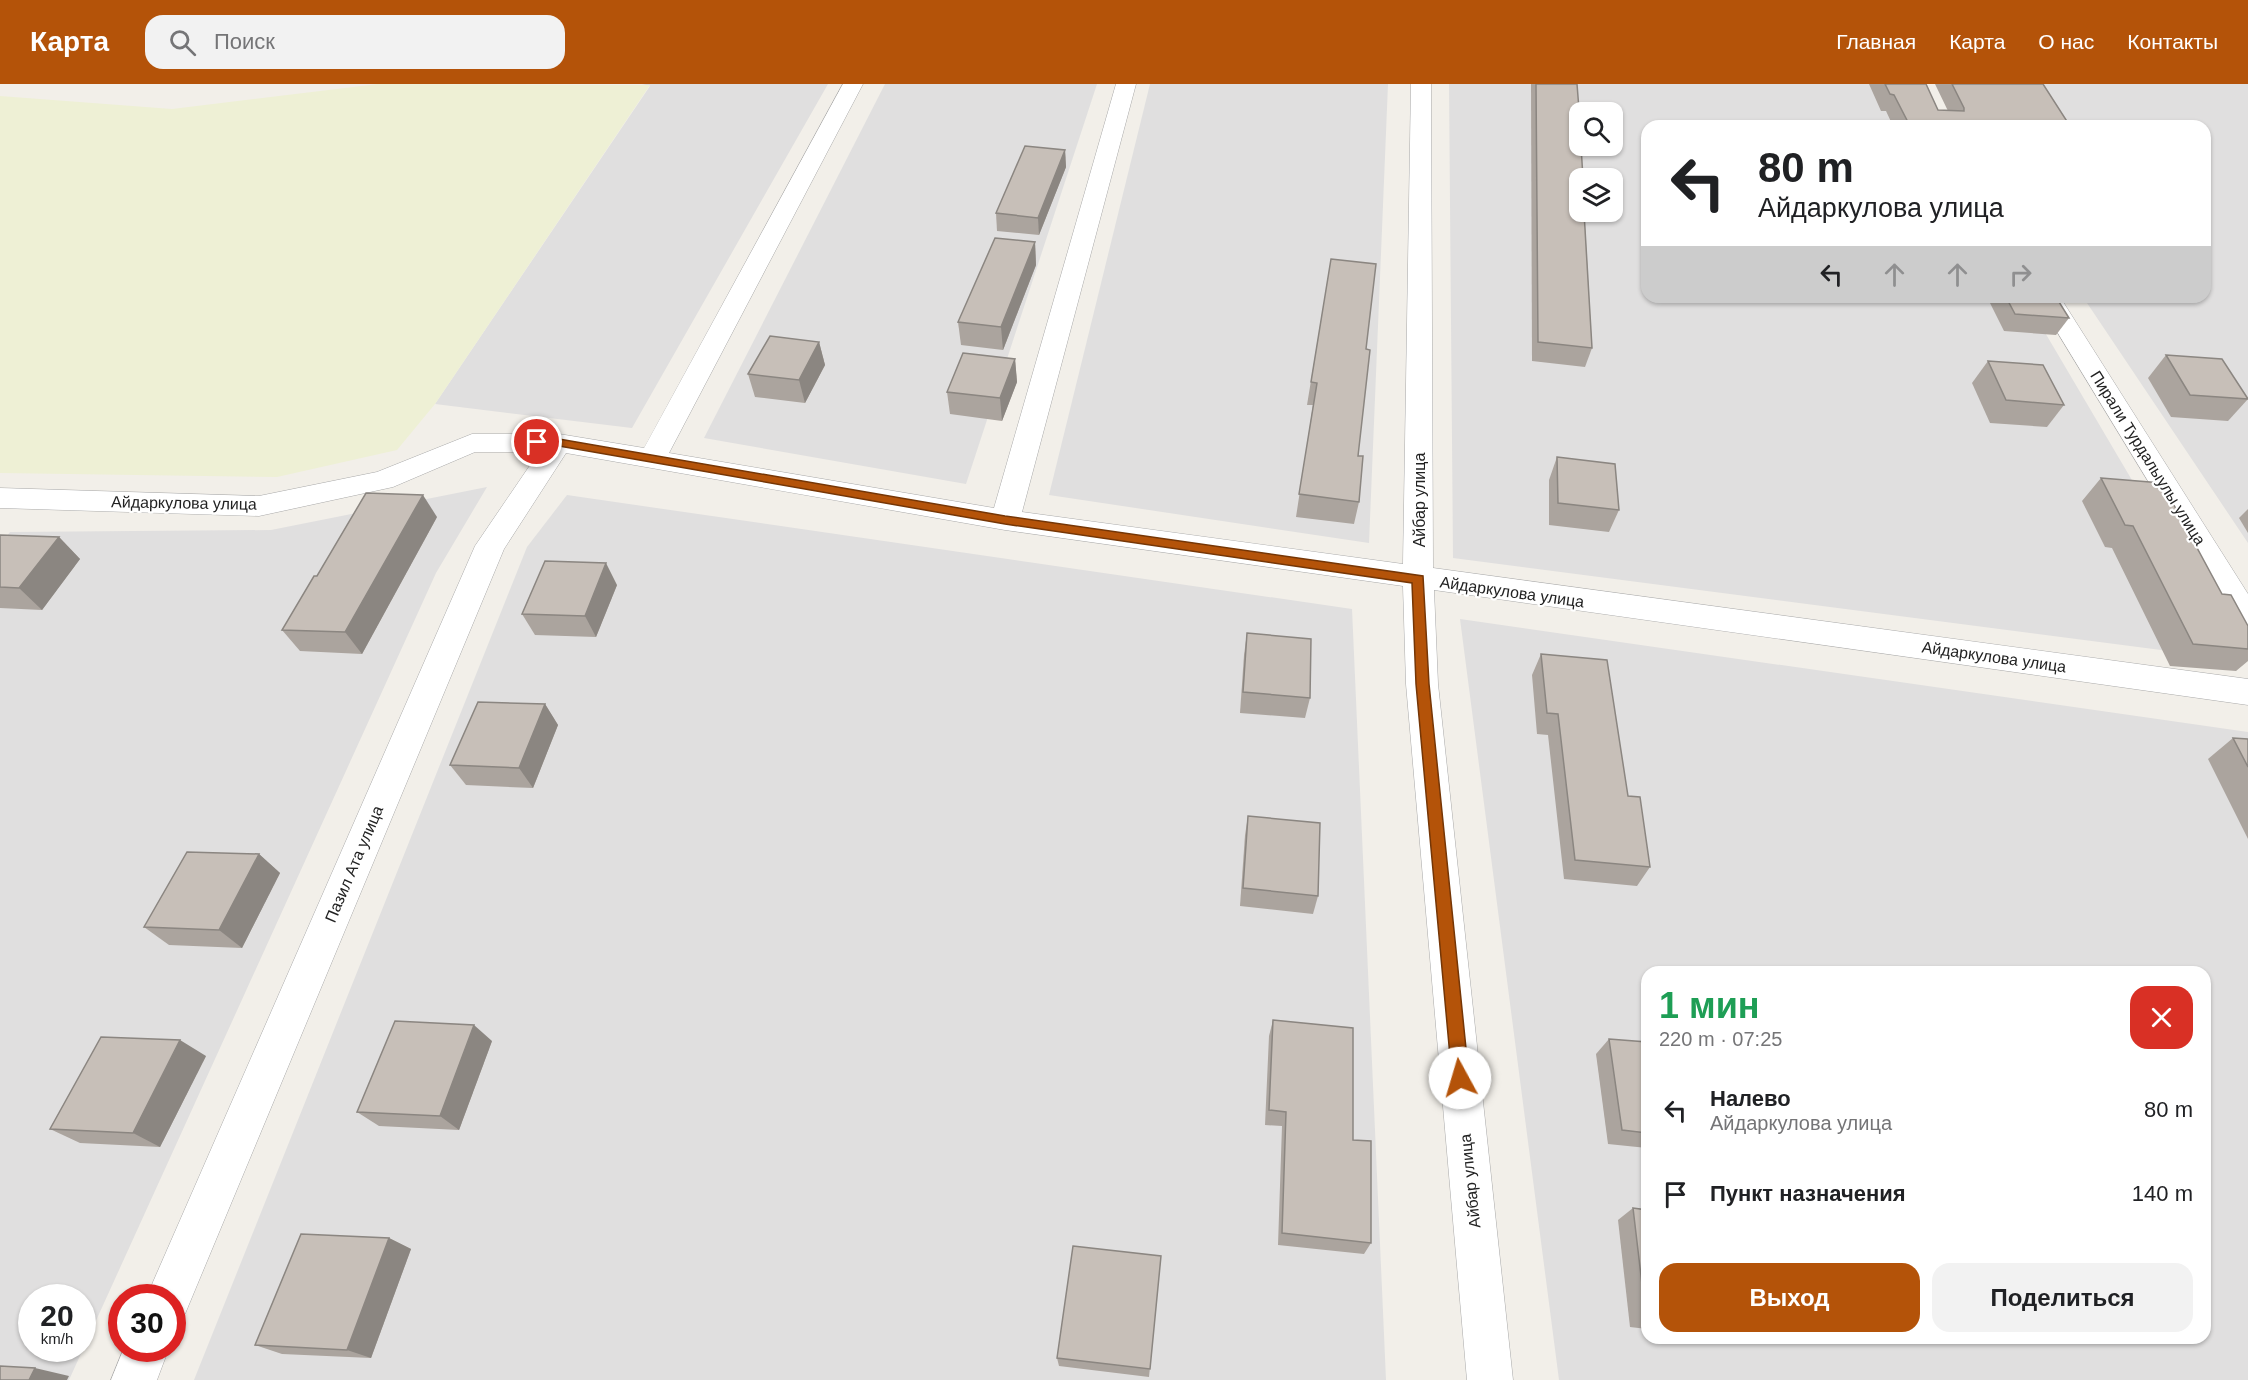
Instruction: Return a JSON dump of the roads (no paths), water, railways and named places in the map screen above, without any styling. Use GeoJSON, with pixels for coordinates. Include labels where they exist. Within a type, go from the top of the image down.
{"type":"FeatureCollection","features":[{"type":"Feature","properties":{"kind":"street"},"geometry":{"type":"LineString","coordinates":[[652,459],[853,84]]}},
{"type":"Feature","properties":{"kind":"street"},"geometry":{"type":"LineString","coordinates":[[1005,520],[1126,84]]}},
{"type":"Feature","properties":{"kind":"street","name":"Айбар улица"},"geometry":{"type":"LineString","coordinates":[[1421,84],[1418,579],[1423,696],[1490,1380]]}},
{"type":"Feature","properties":{"kind":"street","name":"Пирали Турдалыулы улица"},"geometry":{"type":"LineString","coordinates":[[2052,303],[2248,619]]}},
{"type":"Feature","properties":{"kind":"street","name":"Айдаркулова улица"},"geometry":{"type":"LineString","coordinates":[[0,498],[260,506],[383,480],[472,443],[559,442],[1005,520],[1418,579],[2248,692]]}},
{"type":"Feature","properties":{"kind":"street","name":"Пазил Ата улица"},"geometry":{"type":"LineString","coordinates":[[175,1284],[490,546],[559,442]]}},
{"type":"Feature","properties":{"kind":"street"},"geometry":{"type":"LineString","coordinates":[[134,1380],[141,1362]]}}]}
